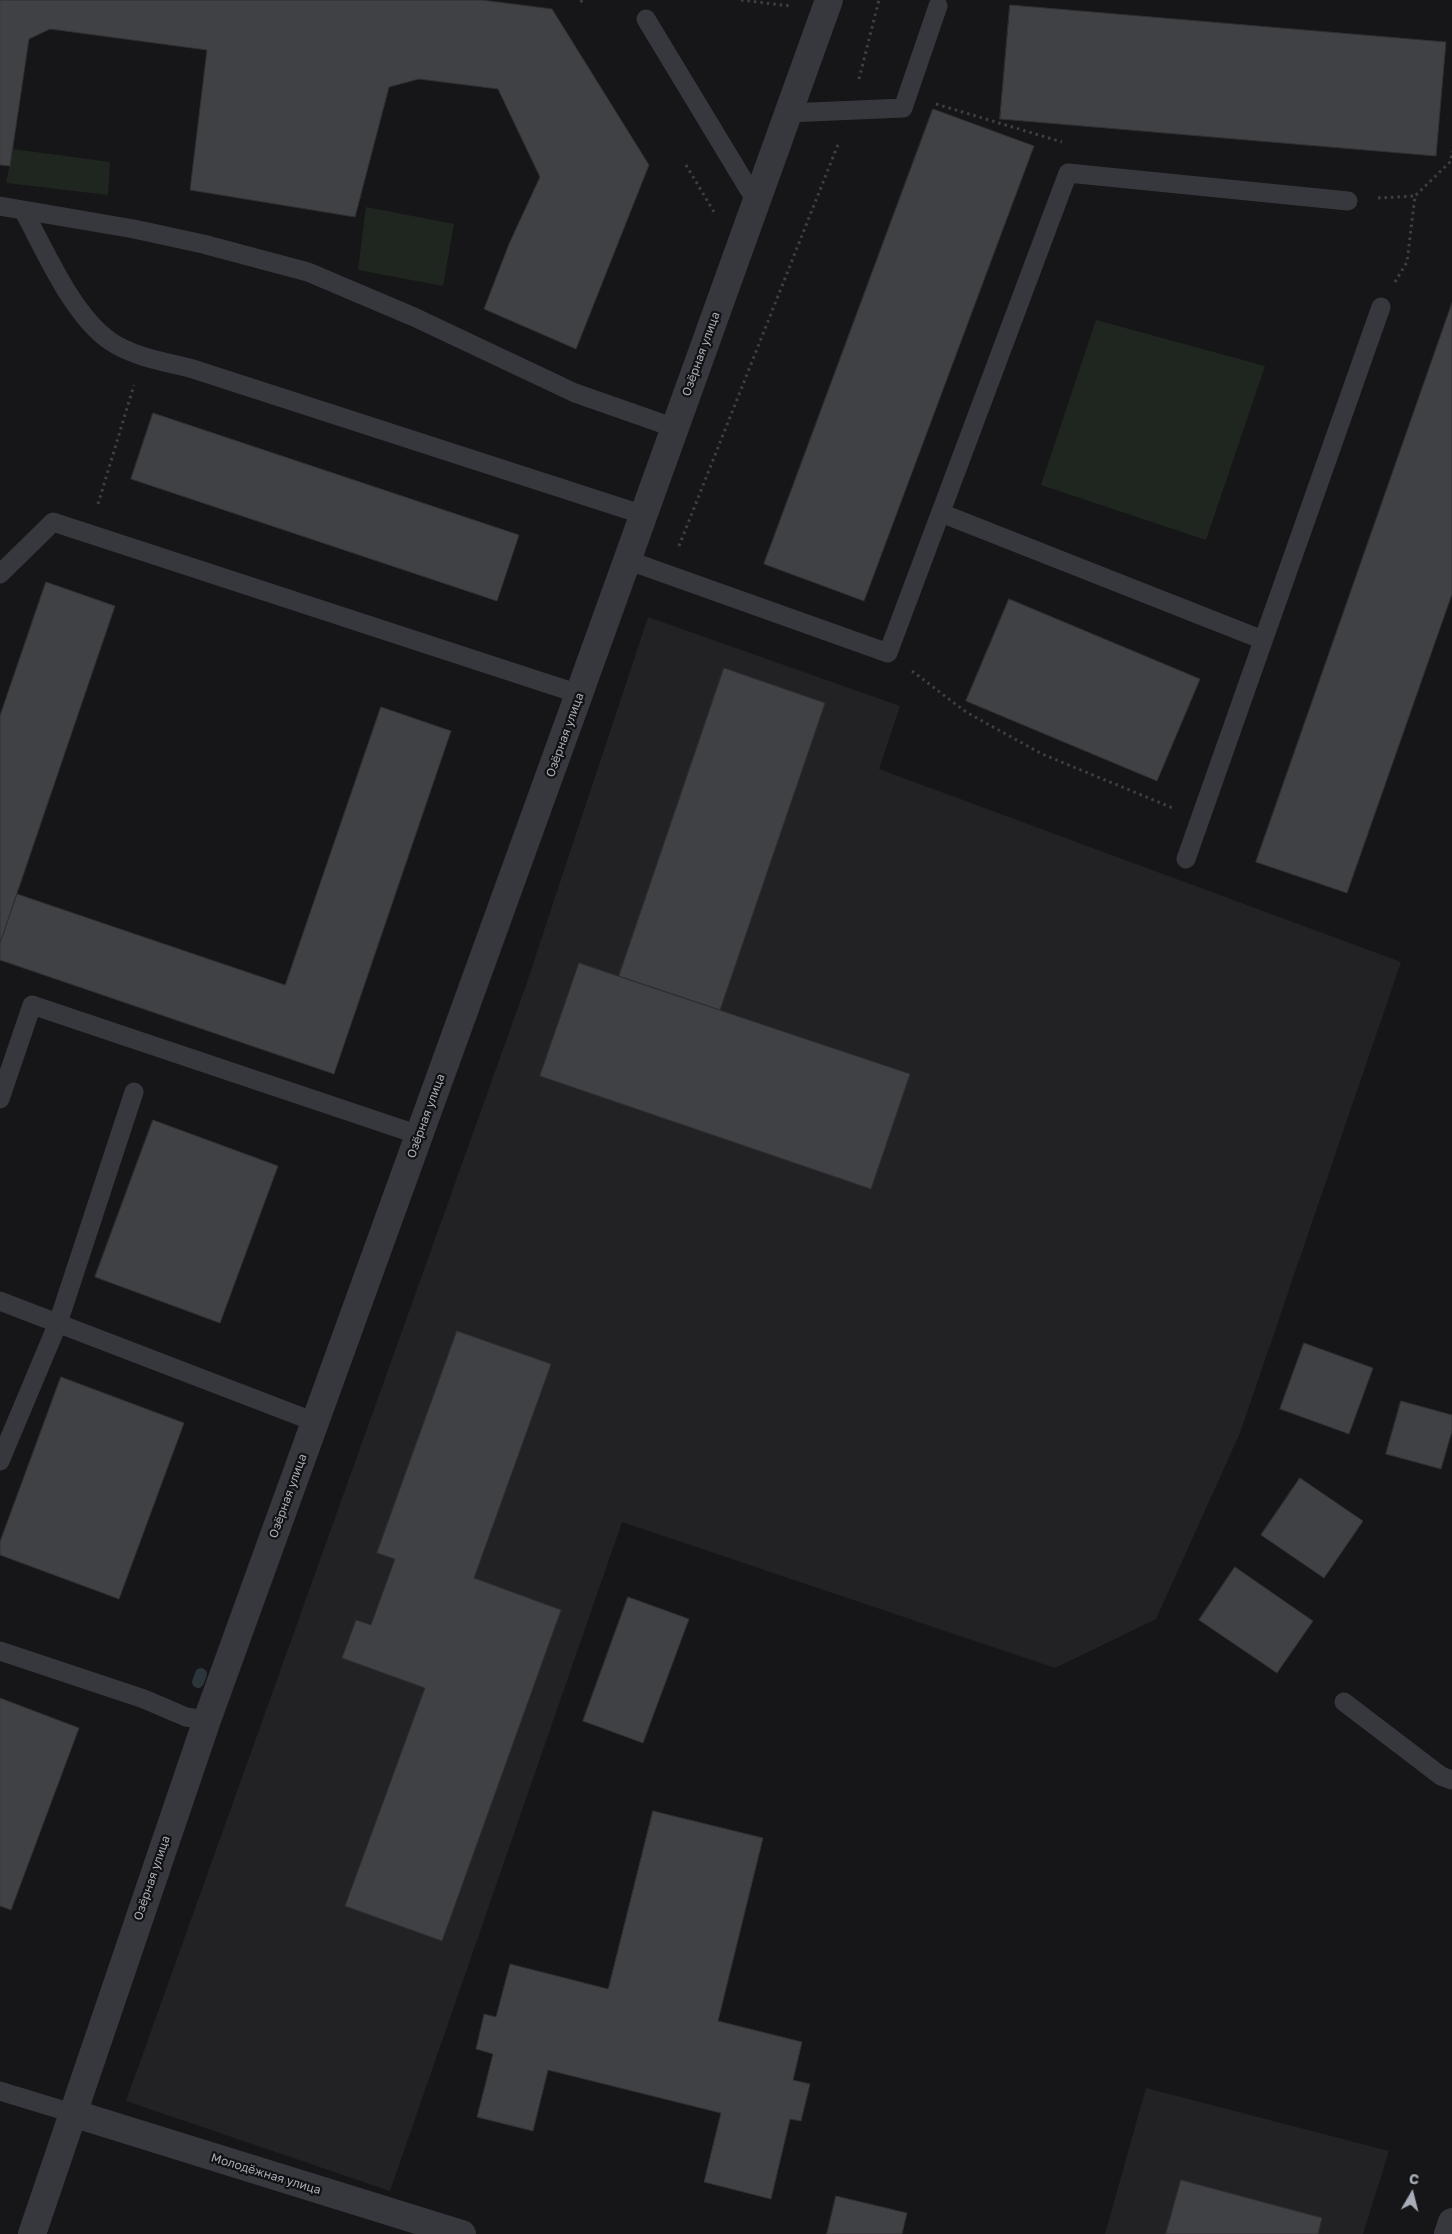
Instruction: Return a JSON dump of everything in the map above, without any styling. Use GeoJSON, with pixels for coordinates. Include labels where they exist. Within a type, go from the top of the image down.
{"type":"FeatureCollection","features":[{"type":"Feature","properties":{"kind":"street","name":"Озёрная улица"},"geometry":{"type":"LineString","coordinates":[[32,2234],[207,1720],[827,5]]}},
{"type":"Feature","properties":{"kind":"street","name":"Молодёжная улица"},"geometry":{"type":"LineString","coordinates":[[72,2113],[462,2234]]}},
{"type":"Feature","properties":{"kind":"street"},"geometry":{"type":"LineString","coordinates":[[1448,2234],[1452,2222]]}},
{"type":"Feature","properties":{"kind":"lane"},"geometry":{"type":"LineString","coordinates":[[788,113],[903,108],[938,6]]}},
{"type":"Feature","properties":{"kind":"lane"},"geometry":{"type":"LineString","coordinates":[[646,19],[756,201]]}},
{"type":"Feature","properties":{"kind":"lane"},"geometry":{"type":"LineString","coordinates":[[627,560],[888,653],[1068,173],[1348,200]]}},
{"type":"Feature","properties":{"kind":"lane"},"geometry":{"type":"LineString","coordinates":[[0,206],[134,229],[203,244],[308,272],[438,328],[575,393],[675,428]]}},
{"type":"Feature","properties":{"kind":"lane"},"geometry":{"type":"LineString","coordinates":[[23,210],[80,312],[110,341],[142,356],[193,369],[644,515]]}},
{"type":"Feature","properties":{"kind":"lane"},"geometry":{"type":"LineString","coordinates":[[1186,859],[1380,306]]}},
{"type":"Feature","properties":{"kind":"lane"},"geometry":{"type":"LineString","coordinates":[[940,513],[1263,640]]}},
{"type":"Feature","properties":{"kind":"lane"},"geometry":{"type":"LineString","coordinates":[[0,574],[53,522],[579,694]]}},
{"type":"Feature","properties":{"kind":"lane"},"geometry":{"type":"LineString","coordinates":[[0,1100],[32,1005],[419,1135]]}},
{"type":"Feature","properties":{"kind":"lane"},"geometry":{"type":"LineString","coordinates":[[0,1461],[58,1323],[134,1092]]}},
{"type":"Feature","properties":{"kind":"lane"},"geometry":{"type":"LineString","coordinates":[[0,1301],[315,1422]]}},
{"type":"Feature","properties":{"kind":"lane"},"geometry":{"type":"LineString","coordinates":[[0,1651],[144,1699],[186,1717],[207,1720]]}},
{"type":"Feature","properties":{"kind":"lane"},"geometry":{"type":"LineString","coordinates":[[1344,1702],[1441,1776],[1452,1780]]}},
{"type":"Feature","properties":{"kind":"lane"},"geometry":{"type":"LineString","coordinates":[[4,2096],[72,2113]]}},
{"type":"Feature","properties":{"kind":"path"},"geometry":{"type":"LineString","coordinates":[[741,0],[827,5]]}},
{"type":"Feature","properties":{"kind":"path"},"geometry":{"type":"LineString","coordinates":[[668,574],[851,111],[879,0]]}},
{"type":"Feature","properties":{"kind":"path"},"geometry":{"type":"LineString","coordinates":[[907,96],[1076,146],[1068,173]]}},
{"type":"Feature","properties":{"kind":"path"},"geometry":{"type":"LineString","coordinates":[[1380,306],[1407,262],[1415,196],[1451,161],[1452,152]]}},
{"type":"Feature","properties":{"kind":"path"},"geometry":{"type":"LineString","coordinates":[[686,165],[738,251]]}},
{"type":"Feature","properties":{"kind":"path"},"geometry":{"type":"LineString","coordinates":[[1348,200],[1415,196]]}},
{"type":"Feature","properties":{"kind":"path"},"geometry":{"type":"LineString","coordinates":[[90,533],[142,356]]}},
{"type":"Feature","properties":{"kind":"path"},"geometry":{"type":"LineString","coordinates":[[888,653],[966,712],[1042,754],[1200,818]]}},
{"type":"Feature","properties":{"kind":"shaded area"},"geometry":{"type":"Polygon","coordinates":[[[13,149],[110,162],[108,195],[6,183],[13,149]]]}},
{"type":"Feature","properties":{"kind":"shaded area"},"geometry":{"type":"Polygon","coordinates":[[[366,207],[454,224],[443,286],[358,270],[366,207]]]}},
{"type":"Feature","properties":{"kind":"shaded area"},"geometry":{"type":"Polygon","coordinates":[[[1096,320],[1265,366],[1206,540],[1041,485],[1096,320]]]}},
{"type":"Feature","properties":{"kind":"shaded area"},"geometry":{"type":"Polygon","coordinates":[[[648,617],[900,706],[879,769],[1401,962],[1240,1433],[1156,1619],[1055,1668],[622,1522],[390,2191],[126,2101],[525,988],[648,617]],[[724,668],[619,976],[578,963],[540,1076],[871,1189],[910,1074],[720,1010],[825,703],[724,668]],[[457,1331],[377,1553],[395,1559],[371,1625],[356,1620],[342,1658],[425,1688],[345,1906],[442,1941],[561,1610],[474,1578],[551,1364],[457,1331]]]}},
{"type":"Feature","properties":{"kind":"shaded area"},"geometry":{"type":"Polygon","coordinates":[[[1146,2088],[1389,2151],[1363,2234],[1105,2234],[1146,2088]]]}},
{"type":"Feature","properties":{"kind":"building"},"geometry":{"type":"Polygon","coordinates":[[[0,0],[482,0],[552,9],[649,165],[576,349],[484,309],[509,244],[540,177],[498,89],[419,79],[389,87],[355,217],[190,190],[207,50],[50,29],[29,39],[10,166],[0,165],[0,0]]]}},
{"type":"Feature","properties":{"kind":"building"},"geometry":{"type":"Polygon","coordinates":[[[1010,5],[1446,42],[1436,156],[1000,119],[1010,5]]]}},
{"type":"Feature","properties":{"kind":"building"},"geometry":{"type":"Polygon","coordinates":[[[933,109],[1034,146],[864,601],[764,564],[933,109]]]}},
{"type":"Feature","properties":{"kind":"building"},"geometry":{"type":"Polygon","coordinates":[[[1452,303],[1452,594],[1347,893],[1256,862],[1452,303]]]}},
{"type":"Feature","properties":{"kind":"building"},"geometry":{"type":"Polygon","coordinates":[[[153,413],[519,535],[497,601],[131,479],[153,413]]]}},
{"type":"Feature","properties":{"kind":"building"},"geometry":{"type":"Polygon","coordinates":[[[46,582],[115,606],[0,943],[0,716],[46,582]]]}},
{"type":"Feature","properties":{"kind":"building"},"geometry":{"type":"Polygon","coordinates":[[[1009,599],[1200,679],[1157,781],[966,701],[1009,599]]]}},
{"type":"Feature","properties":{"kind":"building"},"geometry":{"type":"Polygon","coordinates":[[[724,668],[825,703],[720,1010],[619,976],[724,668]]]}},
{"type":"Feature","properties":{"kind":"building"},"geometry":{"type":"Polygon","coordinates":[[[381,707],[451,731],[334,1074],[0,960],[0,943],[17,894],[285,985],[381,707]]]}},
{"type":"Feature","properties":{"kind":"building"},"geometry":{"type":"Polygon","coordinates":[[[579,963],[910,1074],[871,1189],[540,1076],[579,963]]]}},
{"type":"Feature","properties":{"kind":"building"},"geometry":{"type":"Polygon","coordinates":[[[153,1120],[278,1166],[220,1323],[95,1277],[153,1120]]]}},
{"type":"Feature","properties":{"kind":"building"},"geometry":{"type":"Polygon","coordinates":[[[457,1331],[551,1364],[474,1578],[561,1610],[442,1941],[345,1906],[425,1688],[342,1658],[356,1620],[371,1625],[395,1559],[377,1553],[457,1331]]]}},
{"type":"Feature","properties":{"kind":"building"},"geometry":{"type":"Polygon","coordinates":[[[1304,1343],[1373,1368],[1349,1434],[1280,1409],[1304,1343]]]}},
{"type":"Feature","properties":{"kind":"building"},"geometry":{"type":"Polygon","coordinates":[[[61,1377],[184,1423],[119,1599],[0,1555],[0,1542],[61,1377]]]}},
{"type":"Feature","properties":{"kind":"building"},"geometry":{"type":"Polygon","coordinates":[[[1401,1401],[1452,1415],[1452,1431],[1441,1469],[1386,1454],[1401,1401]]]}},
{"type":"Feature","properties":{"kind":"building"},"geometry":{"type":"Polygon","coordinates":[[[1300,1478],[1363,1521],[1324,1578],[1261,1535],[1300,1478]]]}},
{"type":"Feature","properties":{"kind":"building"},"geometry":{"type":"Polygon","coordinates":[[[1235,1567],[1313,1621],[1277,1673],[1199,1620],[1235,1567]]]}},
{"type":"Feature","properties":{"kind":"building"},"geometry":{"type":"Polygon","coordinates":[[[628,1597],[689,1619],[643,1743],[583,1721],[628,1597]]]}},
{"type":"Feature","properties":{"kind":"building"},"geometry":{"type":"Polygon","coordinates":[[[0,1698],[79,1728],[11,1910],[0,1906],[0,1698]]]}},
{"type":"Feature","properties":{"kind":"building"},"geometry":{"type":"Polygon","coordinates":[[[653,1811],[763,1838],[718,2021],[802,2042],[793,2080],[810,2084],[801,2121],[790,2119],[771,2199],[704,2182],[721,2113],[548,2070],[533,2131],[477,2117],[493,2054],[476,2049],[484,2014],[496,2017],[510,1964],[608,1989],[653,1811]]]}},
{"type":"Feature","properties":{"kind":"building"},"geometry":{"type":"Polygon","coordinates":[[[1181,2180],[1322,2218],[1318,2234],[1166,2234],[1181,2180]]]}},
{"type":"Feature","properties":{"kind":"building"},"geometry":{"type":"Polygon","coordinates":[[[836,2196],[907,2213],[902,2234],[827,2234],[836,2196]]]}},
{"type":"Feature","properties":{"kind":"waterway"},"geometry":{"type":"LineString","coordinates":[[198,1682],[201,1674]]}}]}
